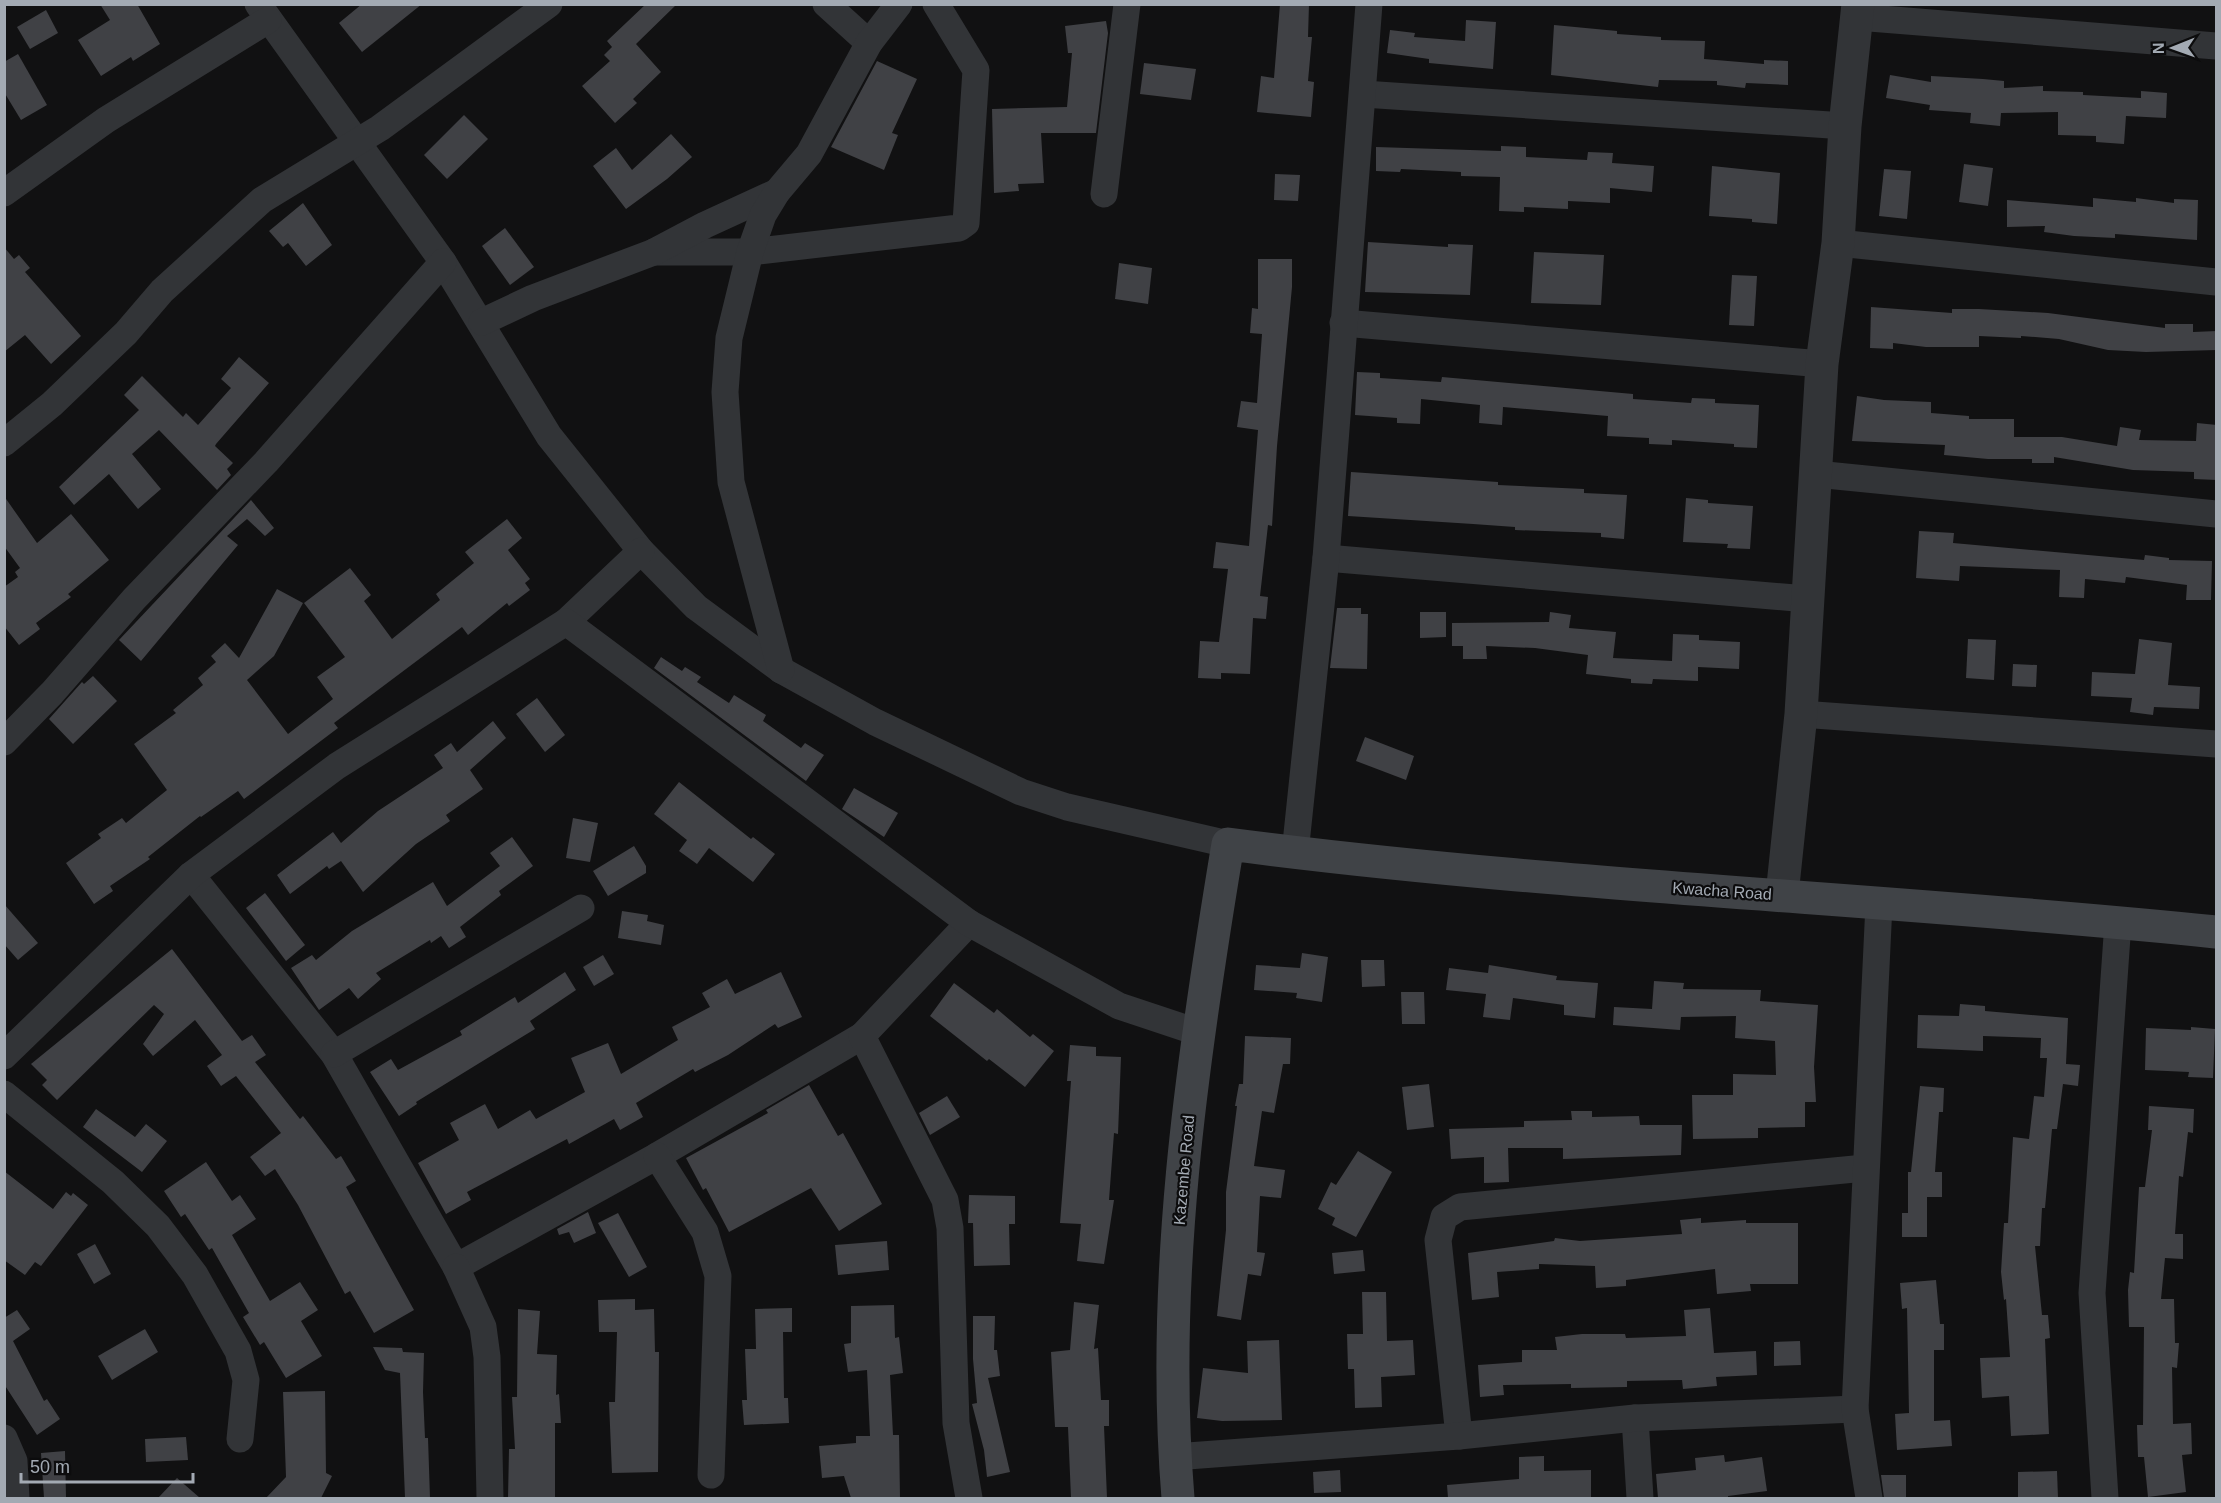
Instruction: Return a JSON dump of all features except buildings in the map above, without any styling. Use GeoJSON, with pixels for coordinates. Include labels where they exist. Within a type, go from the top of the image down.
{"type":"FeatureCollection","features":[{"type":"Feature","properties":{"kind":"main road","name":"Kwacha Road"},"geometry":{"type":"LineString","coordinates":[[1228,844],[1294,853],[1551,878],[2118,922],[2217,932]]}},
{"type":"Feature","properties":{"kind":"main road","name":"Kazembe Road"},"geometry":{"type":"LineString","coordinates":[[1178,1498],[1174,1457],[1171,1346],[1197,1032],[1228,844]]}},
{"type":"Feature","properties":{"kind":"street"},"geometry":{"type":"LineString","coordinates":[[4,443],[52,404],[126,333],[162,291],[262,200],[380,128],[549,4]]}},
{"type":"Feature","properties":{"kind":"street"},"geometry":{"type":"LineString","coordinates":[[826,4],[869,43]]}},
{"type":"Feature","properties":{"kind":"street"},"geometry":{"type":"LineString","coordinates":[[781,670],[731,482],[725,392],[728,349],[750,252],[763,214],[777,192],[809,154],[869,43],[899,4]]}},
{"type":"Feature","properties":{"kind":"street"},"geometry":{"type":"LineString","coordinates":[[654,252],[750,252],[959,228],[966,223],[976,70],[936,4]]}},
{"type":"Feature","properties":{"kind":"street"},"geometry":{"type":"LineString","coordinates":[[1104,194],[1127,4]]}},
{"type":"Feature","properties":{"kind":"street"},"geometry":{"type":"LineString","coordinates":[[1294,853],[1326,558],[1369,4]]}},
{"type":"Feature","properties":{"kind":"street"},"geometry":{"type":"LineString","coordinates":[[1782,895],[1801,714],[1822,364],[1838,243],[1845,126],[1858,11],[2217,46]]}},
{"type":"Feature","properties":{"kind":"street"},"geometry":{"type":"LineString","coordinates":[[4,194],[106,120],[263,12],[443,262],[482,322],[549,436],[641,550],[696,607],[781,670],[875,722],[1021,792],[1067,807],[1228,844]]}},
{"type":"Feature","properties":{"kind":"street"},"geometry":{"type":"LineString","coordinates":[[1363,94],[1845,126]]}},
{"type":"Feature","properties":{"kind":"street"},"geometry":{"type":"LineString","coordinates":[[482,322],[533,298],[654,252],[705,225],[777,192]]}},
{"type":"Feature","properties":{"kind":"street"},"geometry":{"type":"LineString","coordinates":[[1838,243],[2217,282]]}},
{"type":"Feature","properties":{"kind":"street"},"geometry":{"type":"LineString","coordinates":[[4,742],[52,693],[134,599],[266,462],[443,262]]}},
{"type":"Feature","properties":{"kind":"street"},"geometry":{"type":"LineString","coordinates":[[1343,323],[1822,364]]}},
{"type":"Feature","properties":{"kind":"street"},"geometry":{"type":"LineString","coordinates":[[1816,474],[2217,514]]}},
{"type":"Feature","properties":{"kind":"street"},"geometry":{"type":"LineString","coordinates":[[4,1056],[191,875],[337,766],[566,622],[641,550]]}},
{"type":"Feature","properties":{"kind":"street"},"geometry":{"type":"LineString","coordinates":[[1326,558],[1807,599]]}},
{"type":"Feature","properties":{"kind":"street"},"geometry":{"type":"LineString","coordinates":[[566,622],[969,923],[1119,1006],[1197,1032]]}},
{"type":"Feature","properties":{"kind":"street"},"geometry":{"type":"LineString","coordinates":[[1801,714],[2217,744]]}},
{"type":"Feature","properties":{"kind":"street"},"geometry":{"type":"LineString","coordinates":[[191,875],[334,1054],[456,1267],[483,1327],[487,1357],[490,1498]]}},
{"type":"Feature","properties":{"kind":"street"},"geometry":{"type":"LineString","coordinates":[[1869,1498],[1855,1409],[1879,904]]}},
{"type":"Feature","properties":{"kind":"street"},"geometry":{"type":"LineString","coordinates":[[334,1054],[581,908]]}},
{"type":"Feature","properties":{"kind":"street"},"geometry":{"type":"LineString","coordinates":[[2105,1498],[2092,1293],[2118,922]]}},
{"type":"Feature","properties":{"kind":"street"},"geometry":{"type":"LineString","coordinates":[[456,1267],[657,1156],[862,1036],[969,923]]}},
{"type":"Feature","properties":{"kind":"street"},"geometry":{"type":"LineString","coordinates":[[862,1036],[945,1200],[950,1228],[956,1423],[969,1498]]}},
{"type":"Feature","properties":{"kind":"street"},"geometry":{"type":"LineString","coordinates":[[4,1094],[113,1182],[158,1226],[195,1275],[238,1351],[246,1380],[240,1439]]}},
{"type":"Feature","properties":{"kind":"street"},"geometry":{"type":"LineString","coordinates":[[657,1156],[705,1232],[718,1276],[711,1475]]}},
{"type":"Feature","properties":{"kind":"street"},"geometry":{"type":"LineString","coordinates":[[1458,1436],[1437,1240],[1444,1217],[1460,1207],[1865,1168]]}},
{"type":"Feature","properties":{"kind":"street"},"geometry":{"type":"LineString","coordinates":[[1174,1457],[1458,1436],[1635,1418],[1855,1409]]}},
{"type":"Feature","properties":{"kind":"street"},"geometry":{"type":"LineString","coordinates":[[1635,1418],[1640,1498]]}},
{"type":"Feature","properties":{"kind":"street"},"geometry":{"type":"LineString","coordinates":[[4,1438],[14,1461],[16,1498]]}}]}
